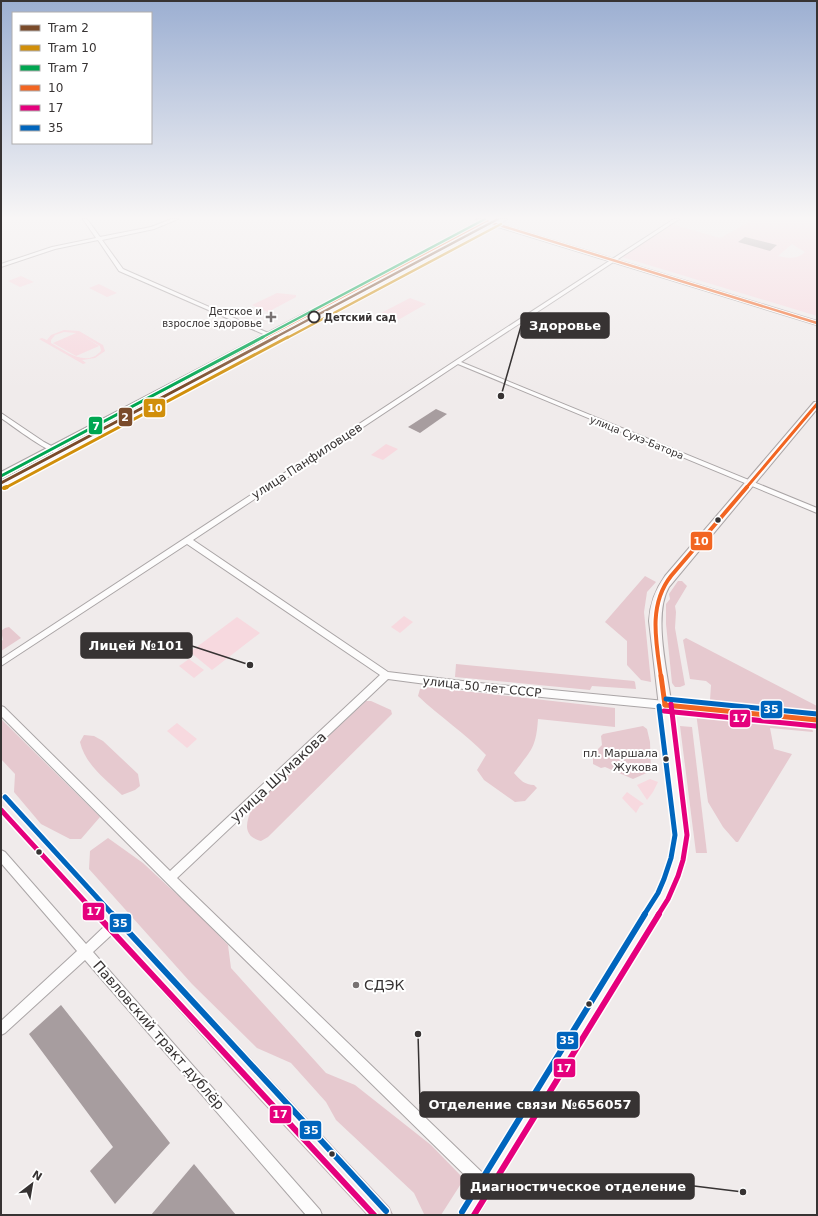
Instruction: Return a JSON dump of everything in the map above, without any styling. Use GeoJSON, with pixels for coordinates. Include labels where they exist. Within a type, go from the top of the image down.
{"type":"FeatureCollection","features":[{"type":"Feature","properties":{"kind":"main road"},"geometry":{"type":"LineString","coordinates":[[1,476],[385,276]]}},
{"type":"Feature","properties":{"kind":"main road"},"geometry":{"type":"LineString","coordinates":[[1,487],[279,339],[393,276]]}},
{"type":"Feature","properties":{"kind":"main road"},"geometry":{"type":"LineString","coordinates":[[665,276],[817,323]]}},
{"type":"Feature","properties":{"kind":"main road"},"geometry":{"type":"LineString","coordinates":[[467,1215],[643,929],[673,876],[679,855],[680,824],[655,621],[655,608],[658,595],[674,573],[817,404]]}},
{"type":"Feature","properties":{"kind":"main road","name":"улица 50 лет СССР"},"geometry":{"type":"LineString","coordinates":[[665,705],[817,720]]}},
{"type":"Feature","properties":{"kind":"main road"},"geometry":{"type":"LineString","coordinates":[[1,801],[245,1068],[382,1215]]}},
{"type":"Feature","properties":{"kind":"street"},"geometry":{"type":"LineString","coordinates":[[134,276],[279,339]]}},
{"type":"Feature","properties":{"kind":"street","name":"улица Панфиловцев"},"geometry":{"type":"LineString","coordinates":[[1,663],[590,276]]}},
{"type":"Feature","properties":{"kind":"street","name":"улица Сухэ-Батора"},"geometry":{"type":"LineString","coordinates":[[457,362],[817,511]]}},
{"type":"Feature","properties":{"kind":"street"},"geometry":{"type":"LineString","coordinates":[[1,415],[52,449],[63,454]]}},
{"type":"Feature","properties":{"kind":"street","name":"улица 50 лет СССР"},"geometry":{"type":"LineString","coordinates":[[187,540],[386,675],[479,687],[665,705]]}},
{"type":"Feature","properties":{"kind":"street","name":"улица Шумакова"},"geometry":{"type":"LineString","coordinates":[[170,878],[386,675]]}},
{"type":"Feature","properties":{"kind":"street"},"geometry":{"type":"LineString","coordinates":[[1,710],[170,878],[485,1186]]}},
{"type":"Feature","properties":{"kind":"street","name":"Павловский тракт дублёр"},"geometry":{"type":"LineString","coordinates":[[1,855],[315,1215]]}},
{"type":"Feature","properties":{"kind":"street"},"geometry":{"type":"LineString","coordinates":[[1,1029],[115,924]]}},
{"type":"Feature","properties":{"kind":"shaded area"},"geometry":{"type":"Polygon","coordinates":[[[21,276],[34,282],[20,287],[8,281],[21,276]]]}},
{"type":"Feature","properties":{"kind":"shaded area"},"geometry":{"type":"Polygon","coordinates":[[[684,276],[817,276],[817,316],[684,276]]]}},
{"type":"Feature","properties":{"kind":"shaded area"},"geometry":{"type":"Polygon","coordinates":[[[99,284],[117,293],[107,297],[89,288],[99,284]]]}},
{"type":"Feature","properties":{"kind":"shaded area"},"geometry":{"type":"Polygon","coordinates":[[[277,293],[296,295],[296,297],[268,312],[252,305],[277,293]]]}},
{"type":"Feature","properties":{"kind":"shaded area"},"geometry":{"type":"Polygon","coordinates":[[[410,298],[426,304],[398,320],[381,313],[410,298]]]}},
{"type":"Feature","properties":{"kind":"shaded area"},"geometry":{"type":"Polygon","coordinates":[[[64,330],[79,331],[103,345],[105,351],[95,358],[82,360],[86,363],[83,364],[39,339],[42,338],[47,340],[51,335],[64,330]],[[64,332],[55,335],[51,340],[51,343],[69,354],[76,356],[53,343],[76,333],[64,332]],[[83,336],[99,346],[76,356],[89,358],[95,356],[101,351],[100,346],[83,336]]]}},
{"type":"Feature","properties":{"kind":"shaded area"},"geometry":{"type":"Polygon","coordinates":[[[386,444],[398,449],[383,460],[371,455],[386,444]]]}},
{"type":"Feature","properties":{"kind":"shaded area"},"geometry":{"type":"Polygon","coordinates":[[[645,576],[656,582],[647,592],[644,612],[651,682],[641,680],[627,665],[627,641],[605,622],[645,576]]]}},
{"type":"Feature","properties":{"kind":"shaded area"},"geometry":{"type":"Polygon","coordinates":[[[678,581],[682,581],[687,586],[675,606],[675,628],[685,685],[675,687],[672,683],[666,624],[666,604],[670,599],[669,594],[678,581]]]}},
{"type":"Feature","properties":{"kind":"shaded area"},"geometry":{"type":"Polygon","coordinates":[[[404,616],[413,622],[400,633],[391,627],[404,616]]]}},
{"type":"Feature","properties":{"kind":"shaded area"},"geometry":{"type":"Polygon","coordinates":[[[237,617],[260,633],[212,670],[190,652],[237,617]]]}},
{"type":"Feature","properties":{"kind":"shaded area"},"geometry":{"type":"Polygon","coordinates":[[[9,627],[21,638],[1,651],[1,641],[3,640],[1,631],[9,627]]]}},
{"type":"Feature","properties":{"kind":"shaded area"},"geometry":{"type":"Polygon","coordinates":[[[686,638],[817,706],[817,713],[713,702],[710,700],[711,685],[706,681],[690,679],[683,640],[686,638]]]}},
{"type":"Feature","properties":{"kind":"shaded area"},"geometry":{"type":"Polygon","coordinates":[[[189,659],[204,670],[194,678],[179,666],[189,659]]]}},
{"type":"Feature","properties":{"kind":"shaded area"},"geometry":{"type":"Polygon","coordinates":[[[456,664],[634,681],[636,689],[592,686],[590,690],[455,677],[456,664]]]}},
{"type":"Feature","properties":{"kind":"shaded area"},"geometry":{"type":"Polygon","coordinates":[[[427,687],[615,708],[615,727],[538,719],[536,737],[532,749],[514,773],[523,782],[534,785],[537,788],[525,801],[515,802],[484,780],[477,770],[486,755],[470,739],[418,696],[420,689],[427,687]]]}},
{"type":"Feature","properties":{"kind":"shaded area"},"geometry":{"type":"Polygon","coordinates":[[[366,701],[371,701],[391,710],[392,714],[268,837],[261,841],[251,836],[248,832],[247,823],[252,808],[366,701]]]}},
{"type":"Feature","properties":{"kind":"shaded area"},"geometry":{"type":"Polygon","coordinates":[[[696,713],[811,725],[813,732],[770,728],[774,749],[792,754],[738,842],[736,842],[723,827],[708,802],[696,713]]]}},
{"type":"Feature","properties":{"kind":"shaded area"},"geometry":{"type":"Polygon","coordinates":[[[1,719],[100,817],[81,839],[70,839],[41,824],[14,792],[15,774],[1,759],[1,719]]]}},
{"type":"Feature","properties":{"kind":"shaded area"},"geometry":{"type":"Polygon","coordinates":[[[177,723],[197,739],[187,748],[167,731],[177,723]]]}},
{"type":"Feature","properties":{"kind":"shaded area"},"geometry":{"type":"Polygon","coordinates":[[[643,726],[647,729],[650,742],[651,771],[633,779],[605,767],[601,768],[593,764],[593,754],[602,745],[601,736],[603,734],[643,726]]]}},
{"type":"Feature","properties":{"kind":"shaded area"},"geometry":{"type":"Polygon","coordinates":[[[680,726],[692,727],[707,853],[696,853],[680,726]]]}},
{"type":"Feature","properties":{"kind":"shaded area"},"geometry":{"type":"Polygon","coordinates":[[[84,735],[94,736],[103,741],[138,774],[140,786],[135,790],[122,795],[96,771],[86,757],[80,742],[84,735]]]}},
{"type":"Feature","properties":{"kind":"shaded area"},"geometry":{"type":"Polygon","coordinates":[[[650,779],[658,782],[647,800],[637,785],[650,779]]]}},
{"type":"Feature","properties":{"kind":"shaded area"},"geometry":{"type":"Polygon","coordinates":[[[627,792],[644,804],[640,806],[636,813],[622,798],[627,792]]]}},
{"type":"Feature","properties":{"kind":"shaded area"},"geometry":{"type":"Polygon","coordinates":[[[108,838],[143,863],[197,913],[228,945],[231,968],[326,1073],[355,1085],[431,1145],[464,1179],[441,1215],[424,1214],[414,1193],[336,1120],[326,1102],[291,1063],[257,1048],[192,984],[89,869],[90,851],[108,838]]]}},
{"type":"Feature","properties":{"kind":"building"},"geometry":{"type":"Polygon","coordinates":[[[436,409],[447,414],[420,433],[408,427],[436,409]]]}},
{"type":"Feature","properties":{"kind":"building"},"geometry":{"type":"Polygon","coordinates":[[[61,1005],[170,1143],[115,1204],[90,1171],[113,1147],[29,1034],[61,1005]]]}},
{"type":"Feature","properties":{"kind":"building"},"geometry":{"type":"Polygon","coordinates":[[[194,1164],[236,1215],[151,1215],[194,1164]]]}},
{"type":"Feature","properties":{"kind":"tram line","name":"7"},"geometry":{"type":"LineString","coordinates":[[1,476],[378,276]]}},
{"type":"Feature","properties":{"kind":"tram line","name":"2"},"geometry":{"type":"LineString","coordinates":[[1,483],[391,276]]}},
{"type":"Feature","properties":{"kind":"tram line","name":"10"},"geometry":{"type":"LineString","coordinates":[[4,488],[404,276]]}},
{"type":"Feature","properties":{"kind":"transit line","name":"10"},"geometry":{"type":"LineString","coordinates":[[1,476],[382,276]]}},
{"type":"Feature","properties":{"kind":"transit line","name":"10"},"geometry":{"type":"LineString","coordinates":[[664,276],[817,323]]}},
{"type":"Feature","properties":{"kind":"transit line","name":"10"},"geometry":{"type":"LineString","coordinates":[[665,705],[657,651],[655,622],[658,599],[664,585],[817,404]]}},
{"type":"Feature","properties":{"kind":"transit line","name":"35"},"geometry":{"type":"LineString","coordinates":[[666,699],[817,714]]}},
{"type":"Feature","properties":{"kind":"transit line","name":"17"},"geometry":{"type":"LineString","coordinates":[[474,1215],[668,899],[681,868],[687,835],[671,704]]}},
{"type":"Feature","properties":{"kind":"transit line","name":"10"},"geometry":{"type":"LineString","coordinates":[[665,705],[817,720]]}},
{"type":"Feature","properties":{"kind":"transit line","name":"35"},"geometry":{"type":"LineString","coordinates":[[462,1212],[658,893],[664,879],[671,858],[675,835],[659,706]]}},
{"type":"Feature","properties":{"kind":"transit line","name":"17"},"geometry":{"type":"LineString","coordinates":[[664,711],[816,726]]}},
{"type":"Feature","properties":{"kind":"transit line","name":"35"},"geometry":{"type":"LineString","coordinates":[[5,797],[249,1064],[386,1211]]}},
{"type":"Feature","properties":{"kind":"transit line","name":"17"},"geometry":{"type":"LineString","coordinates":[[1,810],[374,1215]]}},
{"type":"Feature","properties":{"kind":"place","name":"Детское и взрослое здоровье"},"geometry":{"type":"Point","coordinates":[271,317]}},
{"type":"Feature","properties":{"kind":"place","name":"Детский сад"},"geometry":{"type":"Point","coordinates":[314,317]}},
{"type":"Feature","properties":{"kind":"place","name":"Здоровье"},"geometry":{"type":"Point","coordinates":[501,396]}},
{"type":"Feature","properties":{"kind":"place","name":"Лицей №101"},"geometry":{"type":"Point","coordinates":[250,665]}},
{"type":"Feature","properties":{"kind":"place","name":"пл. Маршала Жукова"},"geometry":{"type":"Point","coordinates":[666,759]}},
{"type":"Feature","properties":{"kind":"place","name":"СДЭК"},"geometry":{"type":"Point","coordinates":[356,985]}},
{"type":"Feature","properties":{"kind":"place","name":"Отделение связи №656057"},"geometry":{"type":"Point","coordinates":[418,1034]}},
{"type":"Feature","properties":{"kind":"place","name":"Диагностическое отделение"},"geometry":{"type":"Point","coordinates":[743,1192]}}]}
